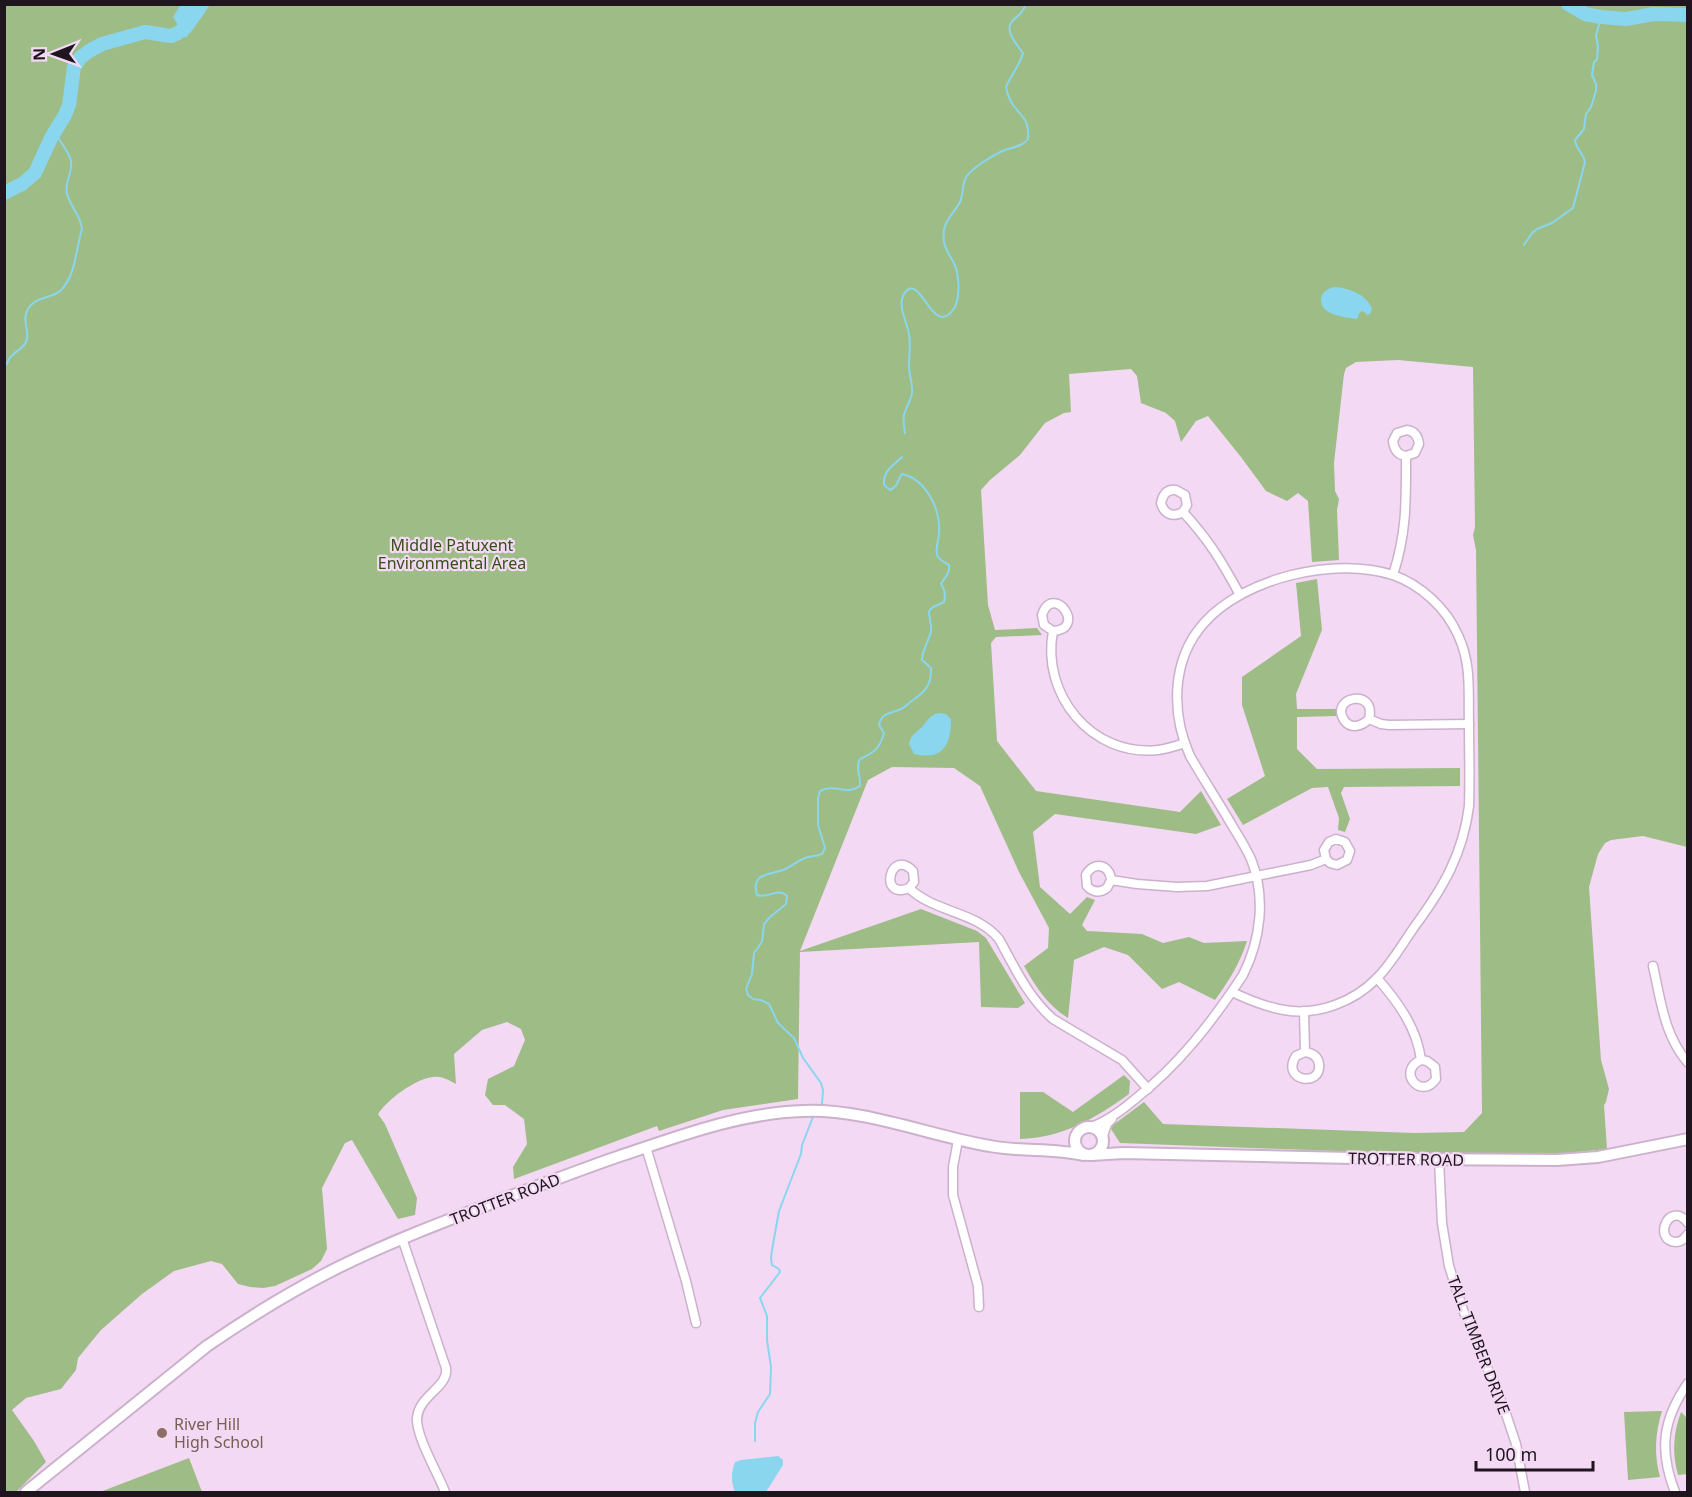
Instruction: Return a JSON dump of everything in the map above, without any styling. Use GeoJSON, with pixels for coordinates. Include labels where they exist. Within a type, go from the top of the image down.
{"type":"FeatureCollection","features":[{"type":"Feature","properties":{"kind":"street"},"geometry":{"type":"LineString","coordinates":[[1394,575],[1404,532],[1406,456]]}},
{"type":"Feature","properties":{"kind":"street"},"geometry":{"type":"LineString","coordinates":[[1183,512],[1221,558],[1240,595]]}},
{"type":"Feature","properties":{"kind":"street"},"geometry":{"type":"LineString","coordinates":[[1053,1150],[1064,1145],[1082,1128],[1102,1123],[1114,1116],[1165,1074],[1191,1047],[1232,992],[1249,963],[1258,934],[1260,904],[1251,859],[1190,756],[1178,719],[1179,677],[1182,663],[1194,637],[1213,614],[1240,595],[1287,576],[1313,571],[1353,569],[1394,575],[1433,600],[1452,623],[1464,651],[1469,675],[1468,806],[1460,848],[1437,895],[1377,978],[1353,996],[1324,1008],[1286,1011],[1271,1008],[1232,992]]}},
{"type":"Feature","properties":{"kind":"street"},"geometry":{"type":"LineString","coordinates":[[1053,631],[1051,664],[1059,691],[1074,716],[1085,727],[1112,744],[1127,748],[1157,750],[1185,743]]}},
{"type":"Feature","properties":{"kind":"street"},"geometry":{"type":"LineString","coordinates":[[1368,719],[1389,725],[1469,724]]}},
{"type":"Feature","properties":{"kind":"street"},"geometry":{"type":"LineString","coordinates":[[1111,880],[1177,887],[1207,886],[1311,865],[1326,859]]}},
{"type":"Feature","properties":{"kind":"street"},"geometry":{"type":"LineString","coordinates":[[909,888],[923,900],[986,926],[999,939],[1028,992],[1043,1011],[1122,1060],[1148,1089]]}},
{"type":"Feature","properties":{"kind":"street"},"geometry":{"type":"LineString","coordinates":[[1653,966],[1667,1029],[1675,1047],[1688,1063]]}},
{"type":"Feature","properties":{"kind":"street"},"geometry":{"type":"LineString","coordinates":[[1377,978],[1406,1017],[1416,1037],[1421,1060]]}},
{"type":"Feature","properties":{"kind":"street"},"geometry":{"type":"LineString","coordinates":[[1305,1011],[1305,1052]]}},
{"type":"Feature","properties":{"kind":"street","name":"TROTTER ROAD"},"geometry":{"type":"LineString","coordinates":[[26,1492],[192,1357],[231,1329],[338,1267],[402,1239],[568,1174],[678,1136],[740,1120],[803,1110],[820,1110],[862,1117],[994,1147],[1066,1151],[1088,1155],[1123,1153],[1439,1160],[1577,1159],[1619,1154],[1688,1139]]}},
{"type":"Feature","properties":{"kind":"street"},"geometry":{"type":"LineString","coordinates":[[1076,1135],[1077,1148],[1088,1155],[1101,1149],[1107,1124],[1114,1116]]}},
{"type":"Feature","properties":{"kind":"street"},"geometry":{"type":"LineString","coordinates":[[1091,1127],[1098,1130],[1110,1146],[1123,1153]]}},
{"type":"Feature","properties":{"kind":"street"},"geometry":{"type":"LineString","coordinates":[[958,1140],[953,1167],[953,1195],[978,1286],[979,1307]]}},
{"type":"Feature","properties":{"kind":"street"},"geometry":{"type":"LineString","coordinates":[[646,1147],[686,1281],[696,1323]]}},
{"type":"Feature","properties":{"kind":"street","name":"TALL TIMBER DRIVE"},"geometry":{"type":"LineString","coordinates":[[1439,1160],[1442,1223],[1449,1266],[1463,1310],[1504,1408],[1518,1452],[1525,1492]]}},
{"type":"Feature","properties":{"kind":"street"},"geometry":{"type":"LineString","coordinates":[[1688,1223],[1683,1218],[1671,1217],[1666,1221],[1664,1233],[1670,1240],[1677,1242],[1688,1234]]}},
{"type":"Feature","properties":{"kind":"street"},"geometry":{"type":"LineString","coordinates":[[402,1239],[447,1372],[442,1382],[422,1402],[417,1421],[419,1433],[445,1492]]}},
{"type":"Feature","properties":{"kind":"street"},"geometry":{"type":"LineString","coordinates":[[1675,1492],[1665,1461],[1665,1434],[1673,1406],[1688,1383]]}},
{"type":"Feature","properties":{"kind":"green space","name":"Middle Patuxent Environmental Area"},"geometry":{"type":"Polygon","coordinates":[[[5,5],[1687,5],[1687,847],[1643,836],[1611,840],[1605,843],[1598,854],[1589,887],[1601,1060],[1609,1089],[1604,1105],[1607,1149],[1566,1153],[1415,1154],[1120,1143],[1111,1129],[1113,1125],[1144,1102],[1163,1124],[1414,1133],[1464,1132],[1482,1113],[1476,550],[1473,535],[1475,527],[1473,367],[1398,360],[1356,362],[1346,368],[1334,463],[1335,491],[1339,499],[1337,510],[1339,560],[1312,562],[1308,501],[1298,493],[1287,501],[1266,491],[1208,416],[1196,421],[1181,442],[1175,421],[1166,413],[1141,403],[1137,376],[1131,369],[1069,374],[1071,412],[1064,413],[1045,423],[1020,455],[981,490],[988,605],[995,630],[1037,628],[1042,635],[996,637],[991,643],[997,741],[1036,791],[1180,812],[1201,791],[1221,825],[1196,834],[1055,814],[1033,832],[1040,887],[1070,914],[1087,897],[1095,900],[1082,925],[1087,931],[1142,934],[1163,943],[1189,937],[1204,943],[1247,941],[1234,972],[1215,1000],[1179,982],[1162,989],[1128,955],[1104,947],[1074,960],[1068,1018],[1061,1013],[1043,995],[1024,966],[1048,948],[1049,928],[1019,872],[980,786],[954,768],[892,767],[868,780],[800,951],[921,909],[977,931],[986,938],[1025,1003],[1018,1008],[981,1007],[979,942],[800,952],[798,1099],[723,1110],[659,1131],[657,1126],[514,1179],[513,1167],[527,1144],[524,1119],[505,1105],[493,1105],[485,1095],[488,1079],[514,1066],[525,1040],[521,1029],[507,1022],[482,1030],[454,1054],[456,1084],[439,1077],[418,1082],[388,1102],[378,1114],[385,1124],[417,1198],[415,1215],[398,1219],[352,1140],[345,1143],[322,1188],[327,1249],[321,1261],[312,1269],[275,1286],[263,1288],[238,1284],[222,1264],[211,1261],[174,1271],[142,1294],[101,1330],[78,1358],[76,1370],[61,1389],[26,1398],[12,1410],[46,1462],[16,1492],[5,1492],[5,5]]]}},
{"type":"Feature","properties":{"kind":"green space"},"geometry":{"type":"Polygon","coordinates":[[[1317,579],[1322,630],[1296,694],[1297,709],[1336,709],[1336,716],[1297,717],[1297,749],[1317,769],[1460,768],[1460,786],[1344,787],[1341,793],[1350,819],[1345,832],[1338,830],[1339,818],[1328,787],[1312,788],[1243,825],[1227,799],[1265,776],[1242,705],[1242,677],[1301,636],[1296,583],[1317,579]]]}},
{"type":"Feature","properties":{"kind":"green space"},"geometry":{"type":"Polygon","coordinates":[[[1124,1075],[1130,1081],[1129,1094],[1091,1119],[1050,1135],[1020,1139],[1020,1092],[1043,1092],[1073,1112],[1124,1075]]]}},
{"type":"Feature","properties":{"kind":"green space"},"geometry":{"type":"Polygon","coordinates":[[[1662,1411],[1656,1444],[1660,1477],[1628,1480],[1624,1412],[1662,1411]]]}},
{"type":"Feature","properties":{"kind":"green space"},"geometry":{"type":"Polygon","coordinates":[[[1681,1412],[1687,1418],[1688,1474],[1678,1475],[1674,1444],[1681,1412]]]}},
{"type":"Feature","properties":{"kind":"green space"},"geometry":{"type":"Polygon","coordinates":[[[189,1458],[202,1492],[100,1492],[189,1458]]]}},
{"type":"Feature","properties":{"kind":"water"},"geometry":{"type":"Polygon","coordinates":[[[181,4],[210,5],[186,38],[173,17],[181,4]]]}},
{"type":"Feature","properties":{"kind":"water"},"geometry":{"type":"Polygon","coordinates":[[[1334,287],[1351,290],[1366,299],[1372,309],[1370,314],[1360,312],[1357,319],[1329,313],[1321,300],[1323,293],[1334,287]]]}},
{"type":"Feature","properties":{"kind":"water"},"geometry":{"type":"Polygon","coordinates":[[[938,713],[946,714],[951,719],[947,743],[939,753],[924,756],[914,754],[909,744],[911,738],[931,717],[938,713]]]}},
{"type":"Feature","properties":{"kind":"water"},"geometry":{"type":"Polygon","coordinates":[[[778,1456],[783,1460],[783,1465],[766,1492],[735,1492],[732,1477],[735,1462],[778,1456]]]}},
{"type":"Feature","properties":{"kind":"waterway"},"geometry":{"type":"LineString","coordinates":[[4,193],[22,184],[35,173],[69,105],[74,67],[80,58],[102,44],[145,32],[171,36],[178,33],[186,27],[200,4]]}},
{"type":"Feature","properties":{"kind":"waterway"},"geometry":{"type":"LineString","coordinates":[[905,433],[904,415],[912,390],[909,366],[910,338],[902,308],[902,298],[909,289],[915,289],[936,314],[942,317],[953,310],[958,294],[958,278],[956,267],[944,244],[944,230],[960,202],[965,179],[984,162],[1001,152],[1021,145],[1028,139],[1026,123],[1008,96],[1006,87],[1023,53],[1013,39],[1010,27],[1026,4]]}},
{"type":"Feature","properties":{"kind":"waterway"},"geometry":{"type":"LineString","coordinates":[[1568,4],[1585,14],[1601,17],[1626,19],[1654,14],[1688,15]]}},
{"type":"Feature","properties":{"kind":"waterway"},"geometry":{"type":"LineString","coordinates":[[1524,245],[1537,229],[1552,223],[1573,208],[1585,162],[1575,140],[1584,129],[1586,114],[1596,91],[1592,75],[1594,62],[1597,60],[1596,36],[1601,17]]}},
{"type":"Feature","properties":{"kind":"waterway"},"geometry":{"type":"LineString","coordinates":[[4,367],[11,356],[26,342],[25,318],[30,306],[58,293],[70,277],[82,229],[67,194],[71,161],[55,132]]}},
{"type":"Feature","properties":{"kind":"waterway"},"geometry":{"type":"LineString","coordinates":[[822,1104],[821,1083],[803,1058],[794,1038],[778,1023],[769,1004],[753,999],[748,995],[746,989],[752,974],[754,953],[762,942],[764,924],[786,904],[787,896],[780,893],[757,895],[756,883],[762,876],[786,869],[805,858],[822,854],[825,848],[818,825],[820,791],[831,788],[850,790],[860,786],[858,769],[860,759],[869,755],[881,743],[884,733],[879,725],[882,718],[906,706],[921,694],[929,683],[931,668],[922,660],[931,631],[929,611],[944,602],[945,593],[941,584],[948,573],[949,565],[937,555],[939,524],[934,506],[925,489],[911,477],[902,474],[890,490],[884,485],[887,472],[902,457]]}},
{"type":"Feature","properties":{"kind":"waterway"},"geometry":{"type":"LineString","coordinates":[[755,1441],[755,1423],[758,1412],[770,1394],[771,1367],[767,1340],[767,1316],[760,1298],[780,1272],[772,1265],[771,1258],[779,1211],[813,1117]]}},
{"type":"Feature","properties":{"kind":"place","name":"River Hill High School"},"geometry":{"type":"Point","coordinates":[162,1433]}}]}
